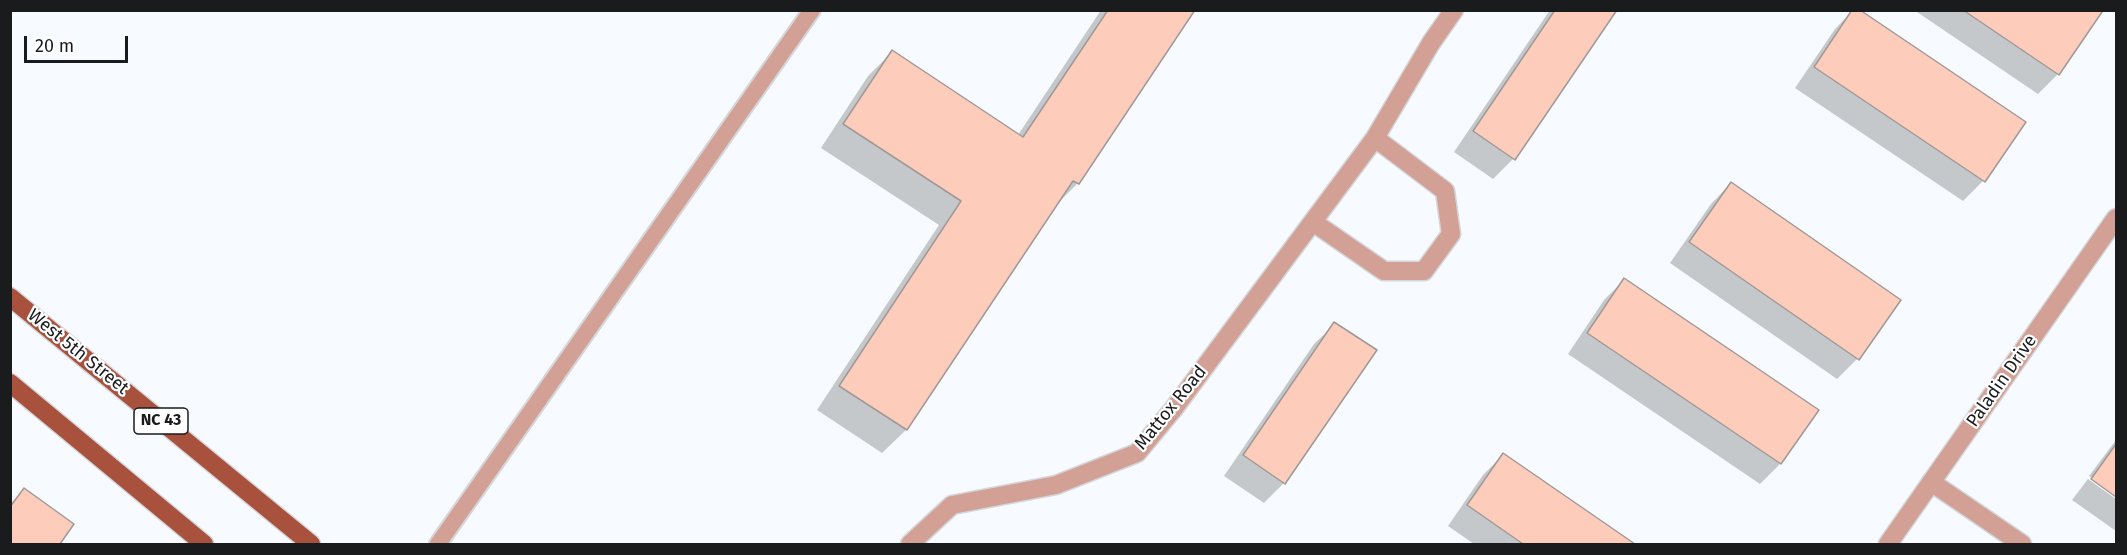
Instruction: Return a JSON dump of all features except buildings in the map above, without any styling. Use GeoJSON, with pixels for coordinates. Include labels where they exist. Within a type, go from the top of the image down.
{"type":"FeatureCollection","features":[{"type":"Feature","properties":{"kind":"main road","name":"West 5th Street"},"geometry":{"type":"LineString","coordinates":[[10,297],[311,544]]}},
{"type":"Feature","properties":{"kind":"main road"},"geometry":{"type":"LineString","coordinates":[[10,383],[204,544]]}},
{"type":"Feature","properties":{"kind":"street","name":"Mattox Road"},"geometry":{"type":"LineString","coordinates":[[910,544],[952,505],[1056,485],[1137,453],[1175,407],[1375,138],[1431,43],[1454,10]]}},
{"type":"Feature","properties":{"kind":"street"},"geometry":{"type":"LineString","coordinates":[[1313,222],[1384,272],[1424,272],[1451,234],[1445,191],[1375,138]]}},
{"type":"Feature","properties":{"kind":"street","name":"Paladin Drive"},"geometry":{"type":"LineString","coordinates":[[1887,544],[2116,218]]}},
{"type":"Feature","properties":{"kind":"street"},"geometry":{"type":"LineString","coordinates":[[1931,482],[2022,544]]}},
{"type":"Feature","properties":{"kind":"lane"},"geometry":{"type":"LineString","coordinates":[[438,544],[812,10]]}}]}
